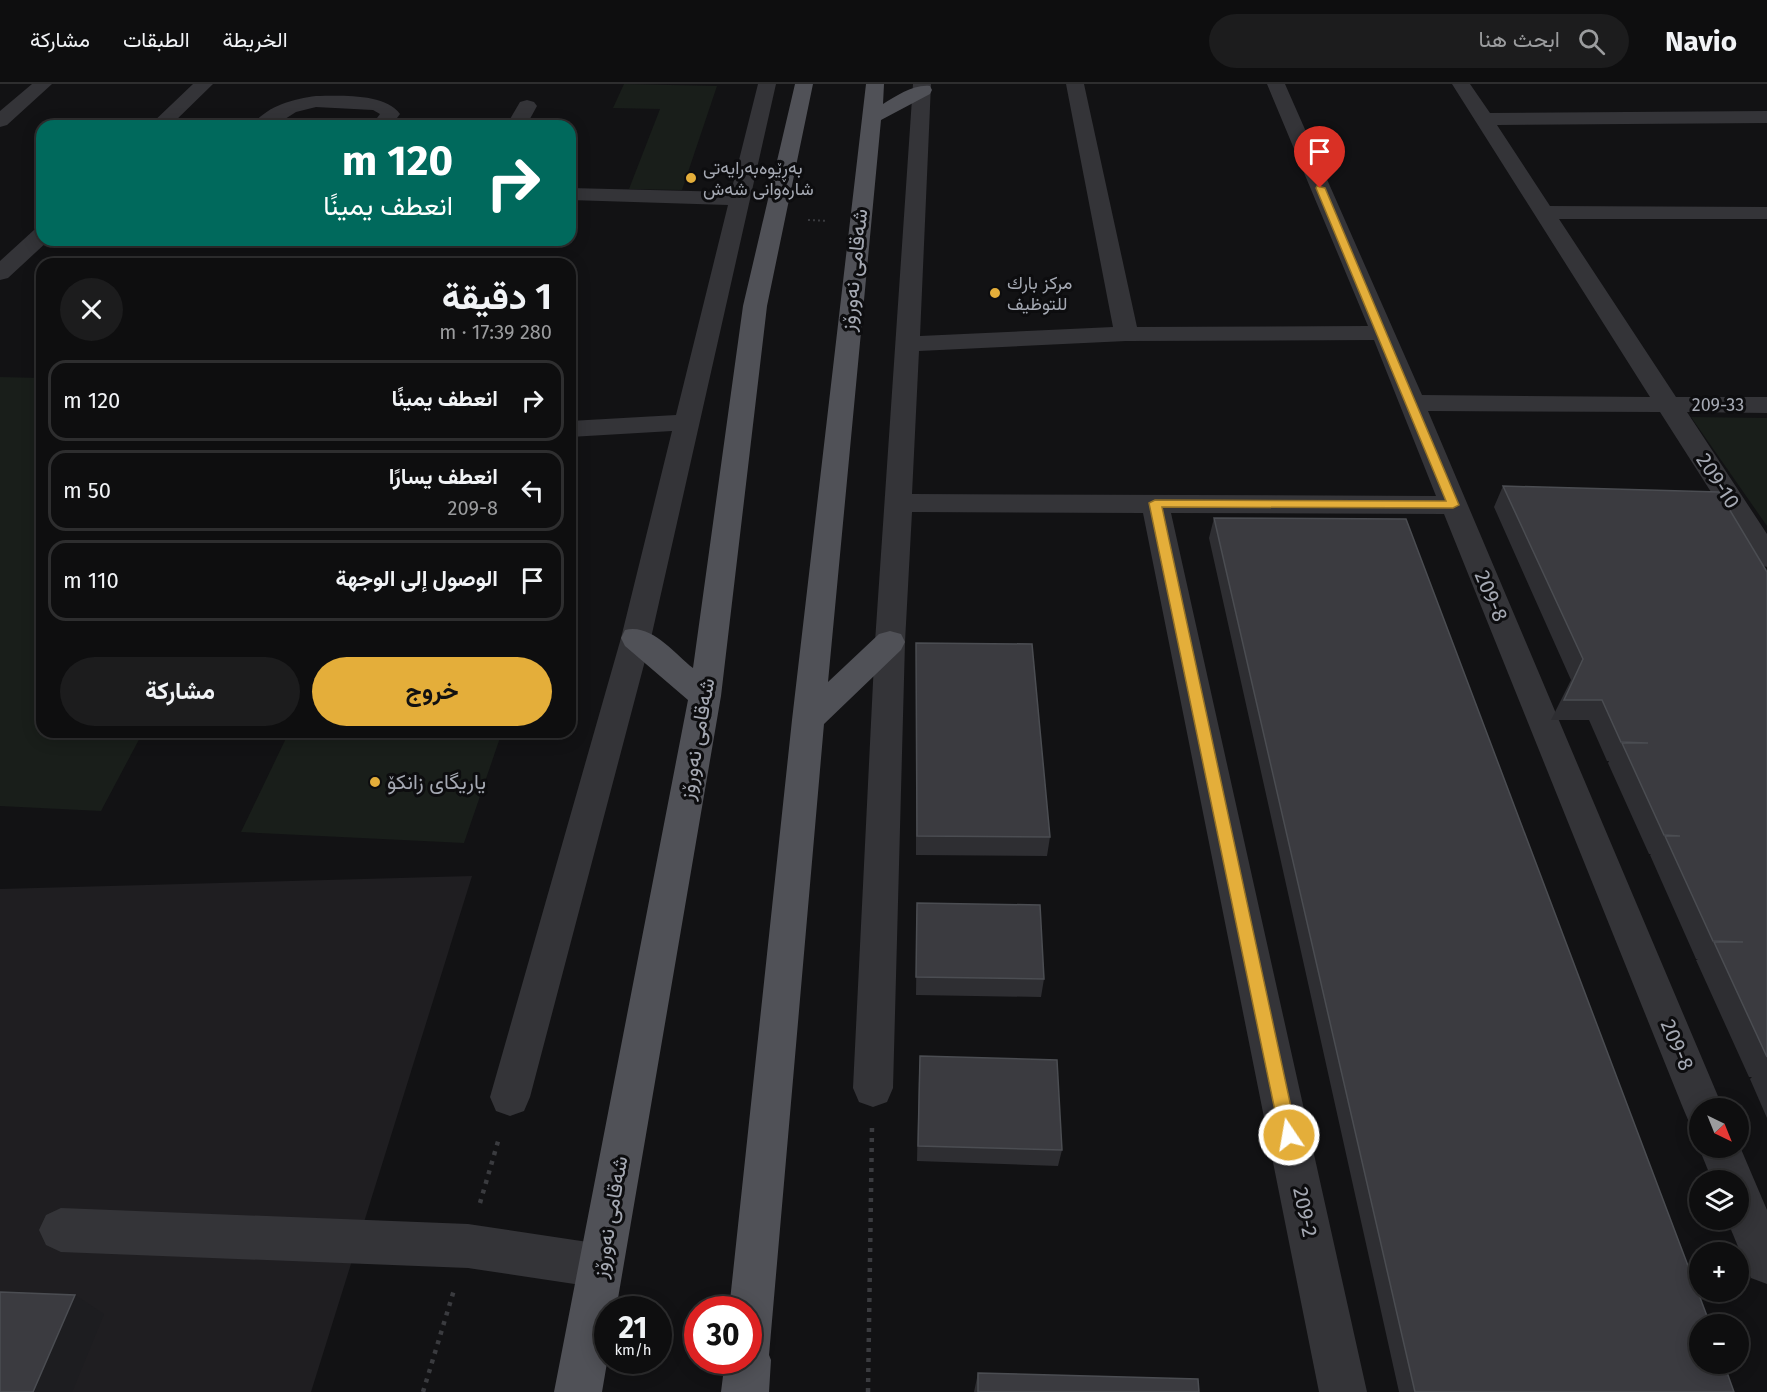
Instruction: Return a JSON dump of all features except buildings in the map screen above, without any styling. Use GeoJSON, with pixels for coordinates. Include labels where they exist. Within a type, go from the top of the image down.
{"type":"FeatureCollection","features":[{"type":"Feature","properties":{"kind":"main road","name":"شەقامی نەورۆز"},"geometry":{"type":"LineString","coordinates":[[578,1392],[705,696],[755,306],[804,84]]}},
{"type":"Feature","properties":{"kind":"main road","name":"شەقامی نەورۆز"},"geometry":{"type":"LineString","coordinates":[[753,1296],[808,720],[875,84]]}},
{"type":"Feature","properties":{"kind":"main road"},"geometry":{"type":"LineString","coordinates":[[870,118],[922,87]]}},
{"type":"Feature","properties":{"kind":"main road"},"geometry":{"type":"LineString","coordinates":[[636,638],[705,696]]}},
{"type":"Feature","properties":{"kind":"main road"},"geometry":{"type":"LineString","coordinates":[[808,720],[890,642]]}},
{"type":"Feature","properties":{"kind":"main road"},"geometry":{"type":"LineString","coordinates":[[556,1392],[601,1266]]}},
{"type":"Feature","properties":{"kind":"main road"},"geometry":{"type":"LineString","coordinates":[[745,1392],[747,1374]]}},
{"type":"Feature","properties":{"kind":"street"},"geometry":{"type":"LineString","coordinates":[[0,121],[43,84]]}},
{"type":"Feature","properties":{"kind":"street"},"geometry":{"type":"LineString","coordinates":[[165,120],[204,84]]}},
{"type":"Feature","properties":{"kind":"street"},"geometry":{"type":"LineString","coordinates":[[510,1097],[636,638],[766,84]]}},
{"type":"Feature","properties":{"kind":"street"},"geometry":{"type":"LineString","coordinates":[[1075,84],[1126,334]]}},
{"type":"Feature","properties":{"kind":"street","name":"209-8"},"geometry":{"type":"LineString","coordinates":[[1276,84],[1383,333],[1700,1098]]}},
{"type":"Feature","properties":{"kind":"street","name":"209-10"},"geometry":{"type":"LineString","coordinates":[[1461,84],[1765,551]]}},
{"type":"Feature","properties":{"kind":"street"},"geometry":{"type":"LineString","coordinates":[[873,1088],[890,642],[909,344],[922,87]]}},
{"type":"Feature","properties":{"kind":"street"},"geometry":{"type":"LineString","coordinates":[[269,120],[281,110],[305,101],[378,105],[390,114],[386,120]]}},
{"type":"Feature","properties":{"kind":"street"},"geometry":{"type":"LineString","coordinates":[[519,120],[527,106]]}},
{"type":"Feature","properties":{"kind":"street"},"geometry":{"type":"LineString","coordinates":[[1485,119],[1767,117]]}},
{"type":"Feature","properties":{"kind":"street"},"geometry":{"type":"LineString","coordinates":[[576,194],[740,199]]}},
{"type":"Feature","properties":{"kind":"street"},"geometry":{"type":"LineString","coordinates":[[1546,212],[1767,213]]}},
{"type":"Feature","properties":{"kind":"street"},"geometry":{"type":"LineString","coordinates":[[7,259],[36,239]]}},
{"type":"Feature","properties":{"kind":"street"},"geometry":{"type":"LineString","coordinates":[[909,344],[1126,334],[1383,333]]}},
{"type":"Feature","properties":{"kind":"street","name":"209-33"},"geometry":{"type":"LineString","coordinates":[[1411,403],[1767,405]]}},
{"type":"Feature","properties":{"kind":"street"},"geometry":{"type":"LineString","coordinates":[[576,429],[687,422]]}},
{"type":"Feature","properties":{"kind":"street"},"geometry":{"type":"LineString","coordinates":[[899,503],[1453,505]]}},
{"type":"Feature","properties":{"kind":"street","name":"209-2"},"geometry":{"type":"LineString","coordinates":[[1155,503],[1343,1392]]}},
{"type":"Feature","properties":{"kind":"street"},"geometry":{"type":"LineString","coordinates":[[1749,1219],[1767,1262]]}},
{"type":"Feature","properties":{"kind":"street"},"geometry":{"type":"LineString","coordinates":[[61,1230],[468,1246],[601,1266]]}},
{"type":"Feature","properties":{"kind":"path"},"geometry":{"type":"LineString","coordinates":[[867,1392],[873,1088]]}},
{"type":"Feature","properties":{"kind":"shaded area"},"geometry":{"type":"Polygon","coordinates":[[[624,84],[717,86],[682,190],[629,189],[660,109],[613,108],[624,84]]]}},
{"type":"Feature","properties":{"kind":"shaded area"},"geometry":{"type":"Polygon","coordinates":[[[0,377],[36,378],[36,738],[140,738],[101,811],[0,806],[0,377]]]}},
{"type":"Feature","properties":{"kind":"shaded area"},"geometry":{"type":"Polygon","coordinates":[[[1691,417],[1767,418],[1767,526],[1691,417]]]}},
{"type":"Feature","properties":{"kind":"shaded area","name":"یاریگای زانكۆ"},"geometry":{"type":"Polygon","coordinates":[[[286,738],[500,738],[464,843],[241,832],[286,738]]]}},
{"type":"Feature","properties":{"kind":"shaded area"},"geometry":{"type":"Polygon","coordinates":[[[472,876],[311,1392],[0,1392],[0,889],[472,876]]]}},
{"type":"Feature","properties":{"kind":"place","name":"بەڕێوەبەرایەتی شارەوانی شەش"},"geometry":{"type":"Point","coordinates":[691,178]}},
{"type":"Feature","properties":{"kind":"place","name":"مركز بارك للتوظيف"},"geometry":{"type":"Point","coordinates":[995,293]}},
{"type":"Feature","properties":{"kind":"place","name":"یاریگای زانكۆ"},"geometry":{"type":"Point","coordinates":[375,782]}},
{"type":"Feature","properties":{"kind":"route"},"geometry":{"type":"LineString","coordinates":[[1289,1135],[1155,503],[1453,505],[1383,333],[1320,188]]}}]}
